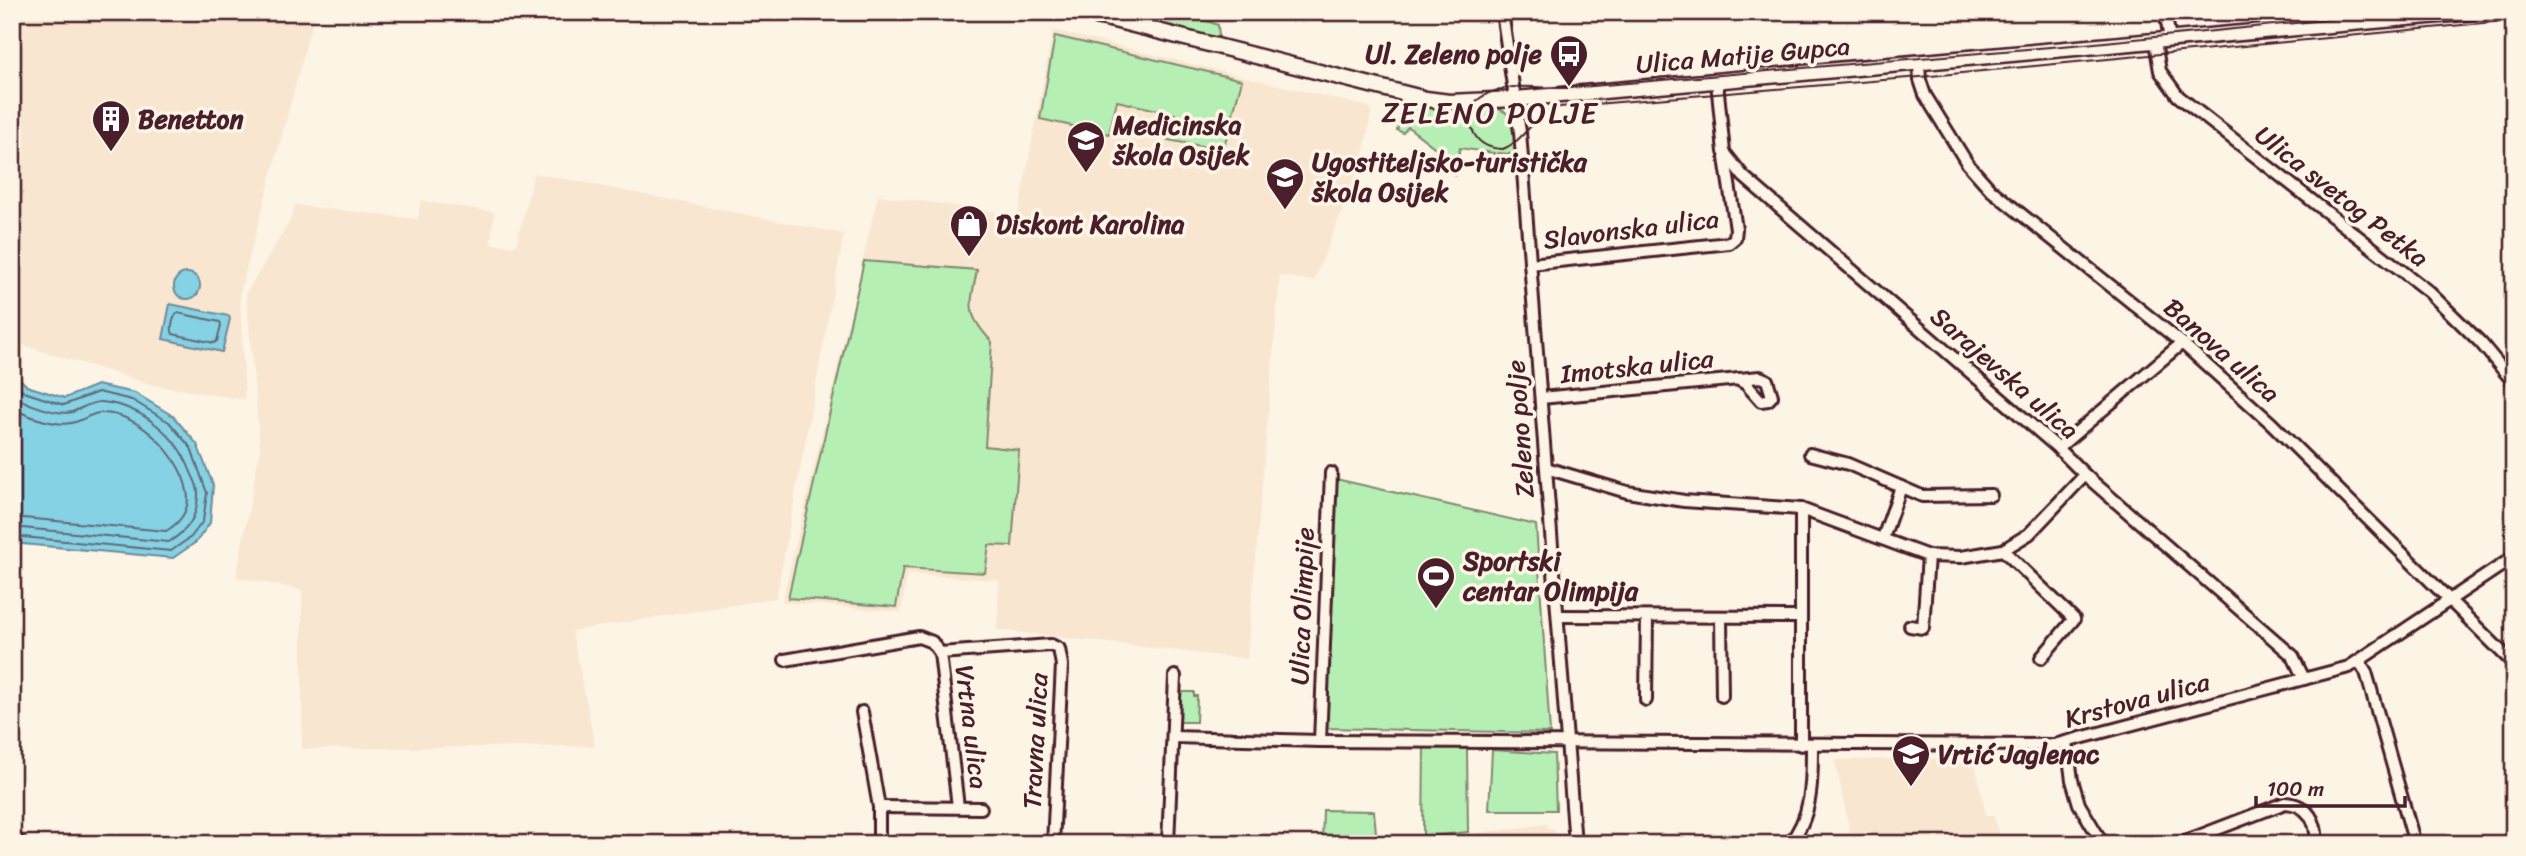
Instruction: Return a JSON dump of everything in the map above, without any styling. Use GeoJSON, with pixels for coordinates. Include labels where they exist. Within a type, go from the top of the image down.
{"type":"FeatureCollection","features":[{"type":"Feature","properties":{"kind":"main road"},"geometry":{"type":"LineString","coordinates":[[1073,12],[1110,19],[1165,12]]}},
{"type":"Feature","properties":{"kind":"main road","name":"Ulica Matije Gupca"},"geometry":{"type":"LineString","coordinates":[[1110,19],[1432,101],[1449,102],[1717,82],[2473,12]]}},
{"type":"Feature","properties":{"kind":"street","name":"Zeleno polje"},"geometry":{"type":"LineString","coordinates":[[1502,12],[1516,99],[1575,844]]}},
{"type":"Feature","properties":{"kind":"street","name":"Ulica svetog Petka"},"geometry":{"type":"LineString","coordinates":[[2162,12],[2166,22],[2160,71],[2178,96],[2429,292],[2481,343],[2514,383]]}},
{"type":"Feature","properties":{"kind":"street","name":"Banova ulica"},"geometry":{"type":"LineString","coordinates":[[1919,64],[1925,95],[1960,153],[1979,177],[2008,205],[2182,343],[2271,423],[2514,664]]}},
{"type":"Feature","properties":{"kind":"street"},"geometry":{"type":"LineString","coordinates":[[1717,82],[1724,152]]}},
{"type":"Feature","properties":{"kind":"street","name":"Slavonska ulica"},"geometry":{"type":"LineString","coordinates":[[1530,264],[1725,245],[1732,241],[1737,229],[1724,152]]}},
{"type":"Feature","properties":{"kind":"street","name":"Sarajevska ulica"},"geometry":{"type":"LineString","coordinates":[[1724,152],[1743,176],[2058,448],[2085,475],[2293,656],[2304,679]]}},
{"type":"Feature","properties":{"kind":"street"},"geometry":{"type":"LineString","coordinates":[[2058,448],[2182,343]]}},
{"type":"Feature","properties":{"kind":"street","name":"Imotska ulica"},"geometry":{"type":"LineString","coordinates":[[1541,398],[1737,379]]}},
{"type":"Feature","properties":{"kind":"street"},"geometry":{"type":"LineString","coordinates":[[1810,454],[1848,464],[1923,496],[1991,495]]}},
{"type":"Feature","properties":{"kind":"street"},"geometry":{"type":"LineString","coordinates":[[1546,468],[1627,492],[1673,499],[1801,509],[1928,556],[1961,557],[2003,550],[2029,534],[2085,475]]}},
{"type":"Feature","properties":{"kind":"street","name":"Ulica Olimpije"},"geometry":{"type":"LineString","coordinates":[[1321,741],[1331,472]]}},
{"type":"Feature","properties":{"kind":"street"},"geometry":{"type":"LineString","coordinates":[[1883,538],[1901,487]]}},
{"type":"Feature","properties":{"kind":"street"},"geometry":{"type":"LineString","coordinates":[[1789,844],[1797,834],[1808,808],[1800,617],[1801,509]]}},
{"type":"Feature","properties":{"kind":"street"},"geometry":{"type":"LineString","coordinates":[[2003,550],[2074,619],[2041,658]]}},
{"type":"Feature","properties":{"kind":"street"},"geometry":{"type":"LineString","coordinates":[[1910,626],[1923,628],[1928,556]]}},
{"type":"Feature","properties":{"kind":"street","name":"Krstova ulica"},"geometry":{"type":"LineString","coordinates":[[1567,742],[1807,745],[2067,743],[2339,671],[2359,661],[2514,557]]}},
{"type":"Feature","properties":{"kind":"street"},"geometry":{"type":"LineString","coordinates":[[1558,616],[1721,619],[1800,617]]}},
{"type":"Feature","properties":{"kind":"street"},"geometry":{"type":"LineString","coordinates":[[1646,700],[1647,618]]}},
{"type":"Feature","properties":{"kind":"street"},"geometry":{"type":"LineString","coordinates":[[1721,619],[1722,696]]}},
{"type":"Feature","properties":{"kind":"street","name":"Vrtna ulica"},"geometry":{"type":"LineString","coordinates":[[785,660],[919,637],[932,642],[940,653],[958,807]]}},
{"type":"Feature","properties":{"kind":"street","name":"Vrtna ulica"},"geometry":{"type":"LineString","coordinates":[[940,653],[1051,645]]}},
{"type":"Feature","properties":{"kind":"street","name":"Travna ulica"},"geometry":{"type":"LineString","coordinates":[[1051,645],[1059,649],[1062,665],[1053,844]]}},
{"type":"Feature","properties":{"kind":"street"},"geometry":{"type":"LineString","coordinates":[[2359,661],[2366,672],[2415,844]]}},
{"type":"Feature","properties":{"kind":"street"},"geometry":{"type":"LineString","coordinates":[[1168,844],[1175,676]]}},
{"type":"Feature","properties":{"kind":"street"},"geometry":{"type":"LineString","coordinates":[[862,712],[879,807],[879,844]]}},
{"type":"Feature","properties":{"kind":"street"},"geometry":{"type":"LineString","coordinates":[[1173,737],[1321,741],[1567,742]]}},
{"type":"Feature","properties":{"kind":"street"},"geometry":{"type":"LineString","coordinates":[[2067,743],[2072,780],[2079,804],[2103,844]]}},
{"type":"Feature","properties":{"kind":"street"},"geometry":{"type":"LineString","coordinates":[[2178,844],[2285,803],[2296,804],[2308,811],[2315,828],[2316,844]]}},
{"type":"Feature","properties":{"kind":"street"},"geometry":{"type":"LineString","coordinates":[[879,807],[981,808]]}},
{"type":"Feature","properties":{"kind":"street"},"geometry":{"type":"LineString","coordinates":[[12,839],[22,844]]}},
{"type":"Feature","properties":{"kind":"shaded area"},"geometry":{"type":"Polygon","coordinates":[[[12,12],[315,12],[240,293],[245,400],[153,385],[12,342],[12,12]]]}},
{"type":"Feature","properties":{"kind":"shaded area"},"geometry":{"type":"Polygon","coordinates":[[[1053,30],[1372,108],[1363,158],[1314,281],[1280,276],[1247,659],[997,630],[999,580],[907,574],[901,612],[782,602],[878,195],[997,212],[996,225],[1008,227],[1009,220],[1017,221],[1053,30]]]}},
{"type":"Feature","properties":{"kind":"shaded area"},"geometry":{"type":"Polygon","coordinates":[[[534,173],[844,234],[776,598],[572,631],[595,746],[302,749],[302,590],[236,577],[260,449],[246,293],[290,221],[295,205],[418,219],[421,201],[494,212],[491,244],[516,246],[534,173]]]}},
{"type":"Feature","properties":{"kind":"shaded area","name":"Vrtić Jaglenac"},"geometry":{"type":"Polygon","coordinates":[[[1974,758],[1986,816],[1994,816],[2001,844],[1834,844],[1837,840],[1851,838],[1835,760],[1974,758]]]}},
{"type":"Feature","properties":{"kind":"shaded area"},"geometry":{"type":"Polygon","coordinates":[[[1547,824],[1548,829],[1555,829],[1556,844],[1393,844],[1547,824]]]}},
{"type":"Feature","properties":{"kind":"green space"},"geometry":{"type":"Polygon","coordinates":[[[1191,15],[1218,25],[1219,37],[1208,37],[1147,22],[1191,15]]]}},
{"type":"Feature","properties":{"kind":"green space"},"geometry":{"type":"Polygon","coordinates":[[[1055,36],[1242,80],[1223,150],[1168,140],[1175,114],[1117,101],[1109,134],[1040,119],[1055,36]]]}},
{"type":"Feature","properties":{"kind":"green space"},"geometry":{"type":"Polygon","coordinates":[[[1408,104],[1447,110],[1499,109],[1506,112],[1516,129],[1516,158],[1510,161],[1510,154],[1498,153],[1497,161],[1493,160],[1494,153],[1460,148],[1454,175],[1450,170],[1455,163],[1408,127],[1403,133],[1397,130],[1408,104]]]}},
{"type":"Feature","properties":{"kind":"green space"},"geometry":{"type":"Polygon","coordinates":[[[864,261],[977,270],[972,309],[977,324],[992,342],[985,446],[1019,450],[1012,546],[989,545],[985,573],[903,568],[896,607],[788,598],[864,261]]]}},
{"type":"Feature","properties":{"kind":"green space","name":"Sportski centar Olimpija"},"geometry":{"type":"Polygon","coordinates":[[[1336,479],[1536,525],[1550,733],[1325,728],[1336,479]]]}},
{"type":"Feature","properties":{"kind":"green space"},"geometry":{"type":"Polygon","coordinates":[[[1183,692],[1194,692],[1194,696],[1197,696],[1196,722],[1179,722],[1179,695],[1183,692]]]}},
{"type":"Feature","properties":{"kind":"green space"},"geometry":{"type":"Polygon","coordinates":[[[1424,747],[1467,748],[1468,832],[1423,837],[1424,747]]]}},
{"type":"Feature","properties":{"kind":"green space"},"geometry":{"type":"Polygon","coordinates":[[[1492,750],[1554,754],[1556,810],[1489,810],[1492,750]]]}},
{"type":"Feature","properties":{"kind":"green space"},"geometry":{"type":"Polygon","coordinates":[[[1323,810],[1374,811],[1377,844],[1322,844],[1323,810]]]}},
{"type":"Feature","properties":{"kind":"water"},"geometry":{"type":"Polygon","coordinates":[[[187,273],[196,277],[200,286],[196,295],[187,299],[178,295],[174,286],[178,277],[187,273]]]}},
{"type":"Feature","properties":{"kind":"water"},"geometry":{"type":"Polygon","coordinates":[[[170,304],[229,316],[222,352],[163,339],[170,304]]]}},
{"type":"Feature","properties":{"kind":"water"},"geometry":{"type":"Polygon","coordinates":[[[12,371],[27,386],[65,398],[97,385],[135,393],[173,416],[197,444],[213,485],[210,523],[196,542],[173,558],[12,543],[12,371]]]}},
{"type":"Feature","properties":{"kind":"tram line"},"geometry":{"type":"LineString","coordinates":[[2404,12],[2085,44],[1569,88],[1508,88],[1496,90],[1475,102],[1471,119],[1474,134],[1479,140],[1485,145],[1503,149],[1511,145],[1542,116],[1559,107],[1920,77],[2514,20]]}},
{"type":"Feature","properties":{"kind":"place","name":"Ul. Zeleno polje"},"geometry":{"type":"Point","coordinates":[1569,88]}},
{"type":"Feature","properties":{"kind":"place","name":"Benetton"},"geometry":{"type":"Point","coordinates":[111,153]}},
{"type":"Feature","properties":{"kind":"place","name":"Medicinska škola Osijek"},"geometry":{"type":"Point","coordinates":[1086,174]}},
{"type":"Feature","properties":{"kind":"place","name":"Ugostiteljsko-turistička škola Osijek"},"geometry":{"type":"Point","coordinates":[1285,211]}},
{"type":"Feature","properties":{"kind":"place","name":"Diskont Karolina"},"geometry":{"type":"Point","coordinates":[969,258]}},
{"type":"Feature","properties":{"kind":"place","name":"Sportski centar Olimpija"},"geometry":{"type":"Point","coordinates":[1436,610]}},
{"type":"Feature","properties":{"kind":"place","name":"Vrtić Jaglenac"},"geometry":{"type":"Point","coordinates":[1911,788]}},
{"type":"Feature","properties":{"kind":"district","name":"ZELENO POLJE"},"geometry":{"type":"Point","coordinates":[1490,113]}}]}
